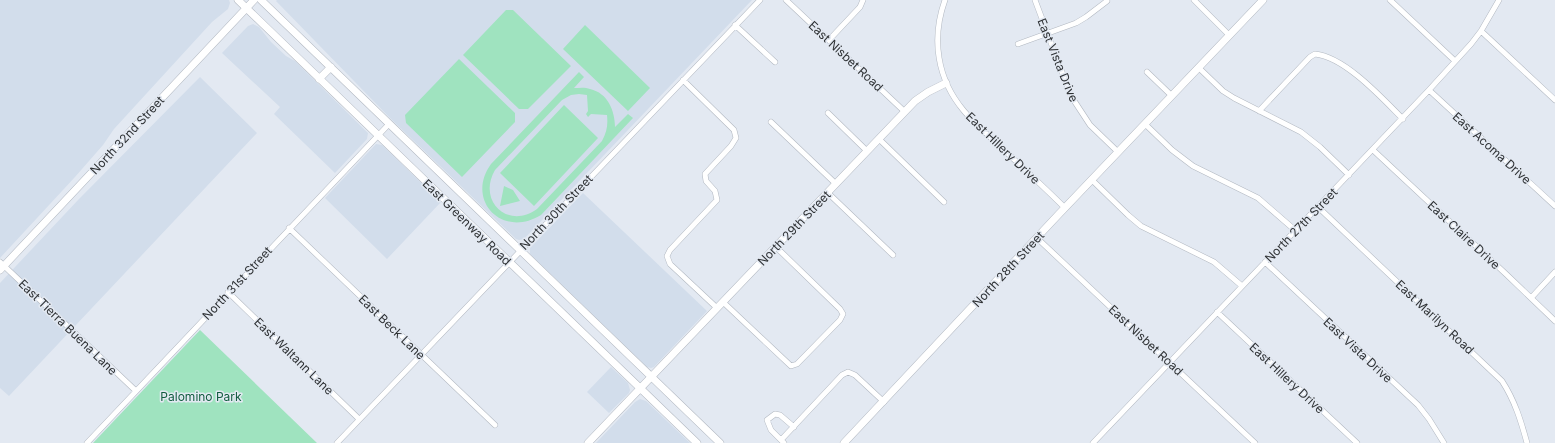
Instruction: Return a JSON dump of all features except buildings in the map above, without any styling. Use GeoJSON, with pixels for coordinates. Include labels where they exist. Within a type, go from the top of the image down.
{"type":"FeatureCollection","features":[{"type":"Feature","properties":{"kind":"main road","name":"East Greenway Road"},"geometry":{"type":"LineString","coordinates":[[238,0],[697,443]]}},
{"type":"Feature","properties":{"kind":"main road","name":"North 32nd Street"},"geometry":{"type":"LineString","coordinates":[[1,266],[254,0]]}},
{"type":"Feature","properties":{"kind":"main road","name":"East Greenway Road"},"geometry":{"type":"LineString","coordinates":[[261,0],[519,251],[720,443]]}},
{"type":"Feature","properties":{"kind":"main road","name":"North 28th Street"},"geometry":{"type":"LineString","coordinates":[[844,443],[1263,0]]}},
{"type":"Feature","properties":{"kind":"main road"},"geometry":{"type":"LineString","coordinates":[[319,79],[331,67]]}},
{"type":"Feature","properties":{"kind":"main road","name":"North 29th Street"},"geometry":{"type":"LineString","coordinates":[[588,443],[905,112],[922,96],[946,83]]}},
{"type":"Feature","properties":{"kind":"street","name":"North 30th Street"},"geometry":{"type":"LineString","coordinates":[[338,443],[420,354],[760,0]]}},
{"type":"Feature","properties":{"kind":"street","name":"East Nisbet Road"},"geometry":{"type":"LineString","coordinates":[[786,0],[905,112]]}},
{"type":"Feature","properties":{"kind":"street"},"geometry":{"type":"LineString","coordinates":[[829,40],[860,7],[863,0]]}},
{"type":"Feature","properties":{"kind":"street"},"geometry":{"type":"LineString","coordinates":[[945,0],[939,21],[937,42],[939,61],[946,83]]}},
{"type":"Feature","properties":{"kind":"street","name":"East Vista Drive"},"geometry":{"type":"LineString","coordinates":[[1035,0],[1064,81],[1076,105],[1090,125],[1118,152]]}},
{"type":"Feature","properties":{"kind":"street"},"geometry":{"type":"LineString","coordinates":[[1194,0],[1229,35]]}},
{"type":"Feature","properties":{"kind":"street"},"geometry":{"type":"LineString","coordinates":[[1390,0],[1455,61]]}},
{"type":"Feature","properties":{"kind":"street","name":"North 27th Street"},"geometry":{"type":"LineString","coordinates":[[1093,443],[1403,119],[1481,31],[1499,0]]}},
{"type":"Feature","properties":{"kind":"street"},"geometry":{"type":"LineString","coordinates":[[1018,44],[1076,23],[1107,1]]}},
{"type":"Feature","properties":{"kind":"street"},"geometry":{"type":"LineString","coordinates":[[735,25],[775,62]]}},
{"type":"Feature","properties":{"kind":"street"},"geometry":{"type":"LineString","coordinates":[[1481,31],[1553,98],[1555,91]]}},
{"type":"Feature","properties":{"kind":"street"},"geometry":{"type":"LineString","coordinates":[[1259,111],[1315,54],[1326,57],[1347,68],[1403,119]]}},
{"type":"Feature","properties":{"kind":"street"},"geometry":{"type":"LineString","coordinates":[[1199,68],[1223,91],[1239,101],[1301,132],[1320,147],[1349,175]]}},
{"type":"Feature","properties":{"kind":"street"},"geometry":{"type":"LineString","coordinates":[[1147,72],[1172,96]]}},
{"type":"Feature","properties":{"kind":"street"},"geometry":{"type":"LineString","coordinates":[[683,80],[734,130],[736,138],[731,146],[705,174],[706,180],[715,191],[717,200],[670,250],[667,256],[670,264],[717,308]]}},
{"type":"Feature","properties":{"kind":"street","name":"East Hillery Drive"},"geometry":{"type":"LineString","coordinates":[[946,83],[958,104],[970,118],[1065,208]]}},
{"type":"Feature","properties":{"kind":"street","name":"East Acoma Drive"},"geometry":{"type":"LineString","coordinates":[[1429,90],[1555,206]]}},
{"type":"Feature","properties":{"kind":"street"},"geometry":{"type":"LineString","coordinates":[[828,113],[867,151]]}},
{"type":"Feature","properties":{"kind":"street"},"geometry":{"type":"LineString","coordinates":[[771,122],[836,184]]}},
{"type":"Feature","properties":{"kind":"street","name":"North 31st Street"},"geometry":{"type":"LineString","coordinates":[[87,443],[228,292],[389,124]]}},
{"type":"Feature","properties":{"kind":"street"},"geometry":{"type":"LineString","coordinates":[[1145,124],[1184,160],[1193,166],[1258,198],[1296,231]]}},
{"type":"Feature","properties":{"kind":"street"},"geometry":{"type":"LineString","coordinates":[[879,139],[944,202]]}},
{"type":"Feature","properties":{"kind":"street","name":"East Claire Drive"},"geometry":{"type":"LineString","coordinates":[[1373,150],[1555,321]]}},
{"type":"Feature","properties":{"kind":"street"},"geometry":{"type":"LineString","coordinates":[[1092,180],[1141,226],[1214,262],[1242,286]]}},
{"type":"Feature","properties":{"kind":"street"},"geometry":{"type":"LineString","coordinates":[[828,192],[893,255]]}},
{"type":"Feature","properties":{"kind":"street","name":"East Marilyn Road"},"geometry":{"type":"LineString","coordinates":[[1318,207],[1502,382],[1515,405],[1527,443]]}},
{"type":"Feature","properties":{"kind":"street","name":"East Beck Lane"},"geometry":{"type":"LineString","coordinates":[[289,228],[496,426]]}},
{"type":"Feature","properties":{"kind":"street","name":"East Nisbet Road"},"geometry":{"type":"LineString","coordinates":[[1037,238],[1255,443]]}},
{"type":"Feature","properties":{"kind":"street"},"geometry":{"type":"LineString","coordinates":[[723,302],[791,366],[797,364],[840,320],[843,314],[840,309],[776,247]]}},
{"type":"Feature","properties":{"kind":"street","name":"East Vista Drive"},"geometry":{"type":"LineString","coordinates":[[1265,262],[1418,406],[1429,419],[1444,443]]}},
{"type":"Feature","properties":{"kind":"street","name":"East Tierra Buena Lane"},"geometry":{"type":"LineString","coordinates":[[1,266],[136,391]]}},
{"type":"Feature","properties":{"kind":"street"},"geometry":{"type":"LineString","coordinates":[[1531,298],[1555,272]]}},
{"type":"Feature","properties":{"kind":"street","name":"East Waltann Lane"},"geometry":{"type":"LineString","coordinates":[[228,292],[359,419]]}},
{"type":"Feature","properties":{"kind":"street","name":"East Hillery Drive"},"geometry":{"type":"LineString","coordinates":[[1218,312],[1357,443]]}},
{"type":"Feature","properties":{"kind":"street"},"geometry":{"type":"LineString","coordinates":[[794,427],[780,415],[775,414],[767,420],[771,430],[783,442],[794,427],[842,375],[848,372],[855,375],[884,402]]}},
{"type":"Feature","properties":{"kind":"shaded area"},"geometry":{"type":"Polygon","coordinates":[[[0,0],[229,0],[230,3],[228,9],[212,22],[114,129],[103,145],[75,177],[0,258],[0,0]]]}},
{"type":"Feature","properties":{"kind":"shaded area"},"geometry":{"type":"Polygon","coordinates":[[[752,0],[524,239],[519,240],[516,239],[392,120],[276,1],[752,0]]]}},
{"type":"Feature","properties":{"kind":"shaded area"},"geometry":{"type":"Polygon","coordinates":[[[253,24],[259,27],[271,42],[286,56],[295,61],[368,133],[367,139],[335,173],[274,114],[280,107],[222,53],[248,26],[253,24]]]}},
{"type":"Feature","properties":{"kind":"shaded area"},"geometry":{"type":"Polygon","coordinates":[[[200,77],[257,133],[9,396],[0,388],[0,283],[79,199],[200,77]]]}},
{"type":"Feature","properties":{"kind":"shaded area"},"geometry":{"type":"Polygon","coordinates":[[[376,144],[382,145],[441,202],[387,259],[325,198],[376,144]]]}},
{"type":"Feature","properties":{"kind":"shaded area"},"geometry":{"type":"Polygon","coordinates":[[[583,193],[707,311],[654,367],[647,367],[530,254],[530,248],[583,193]]]}},
{"type":"Feature","properties":{"kind":"shaded area"},"geometry":{"type":"Polygon","coordinates":[[[611,367],[628,383],[630,390],[629,393],[609,413],[587,392],[611,367]]]}},
{"type":"Feature","properties":{"kind":"shaded area"},"geometry":{"type":"Polygon","coordinates":[[[640,399],[646,401],[690,443],[596,443],[635,402],[640,399]]]}},
{"type":"Feature","properties":{"kind":"green space"},"geometry":{"type":"Polygon","coordinates":[[[506,10],[513,10],[571,66],[528,109],[519,109],[463,55],[506,10]]]}},
{"type":"Feature","properties":{"kind":"green space"},"geometry":{"type":"Polygon","coordinates":[[[585,25],[650,88],[628,111],[563,49],[585,25]]]}},
{"type":"Feature","properties":{"kind":"green space"},"geometry":{"type":"Polygon","coordinates":[[[459,59],[515,113],[515,122],[462,177],[406,123],[405,115],[459,59]]]}},
{"type":"Feature","properties":{"kind":"green space"},"geometry":{"type":"Polygon","coordinates":[[[579,72],[584,77],[574,88],[588,88],[602,94],[612,109],[615,127],[628,114],[633,118],[541,215],[527,221],[513,222],[501,219],[492,212],[485,202],[482,191],[484,178],[491,164],[579,72]],[[571,95],[562,100],[495,170],[490,181],[490,192],[493,202],[498,209],[506,214],[516,216],[526,215],[537,209],[602,141],[607,128],[607,115],[591,114],[588,117],[586,114],[588,111],[587,95],[571,95]]]}},
{"type":"Feature","properties":{"kind":"green space"},"geometry":{"type":"Polygon","coordinates":[[[564,105],[598,138],[534,206],[500,173],[564,105]]]}},
{"type":"Feature","properties":{"kind":"green space"},"geometry":{"type":"Polygon","coordinates":[[[504,186],[513,190],[520,201],[500,206],[504,186]]]}},
{"type":"Feature","properties":{"kind":"green space","name":"Palomino Park"},"geometry":{"type":"Polygon","coordinates":[[[200,330],[317,443],[93,443],[200,330]]]}}]}
